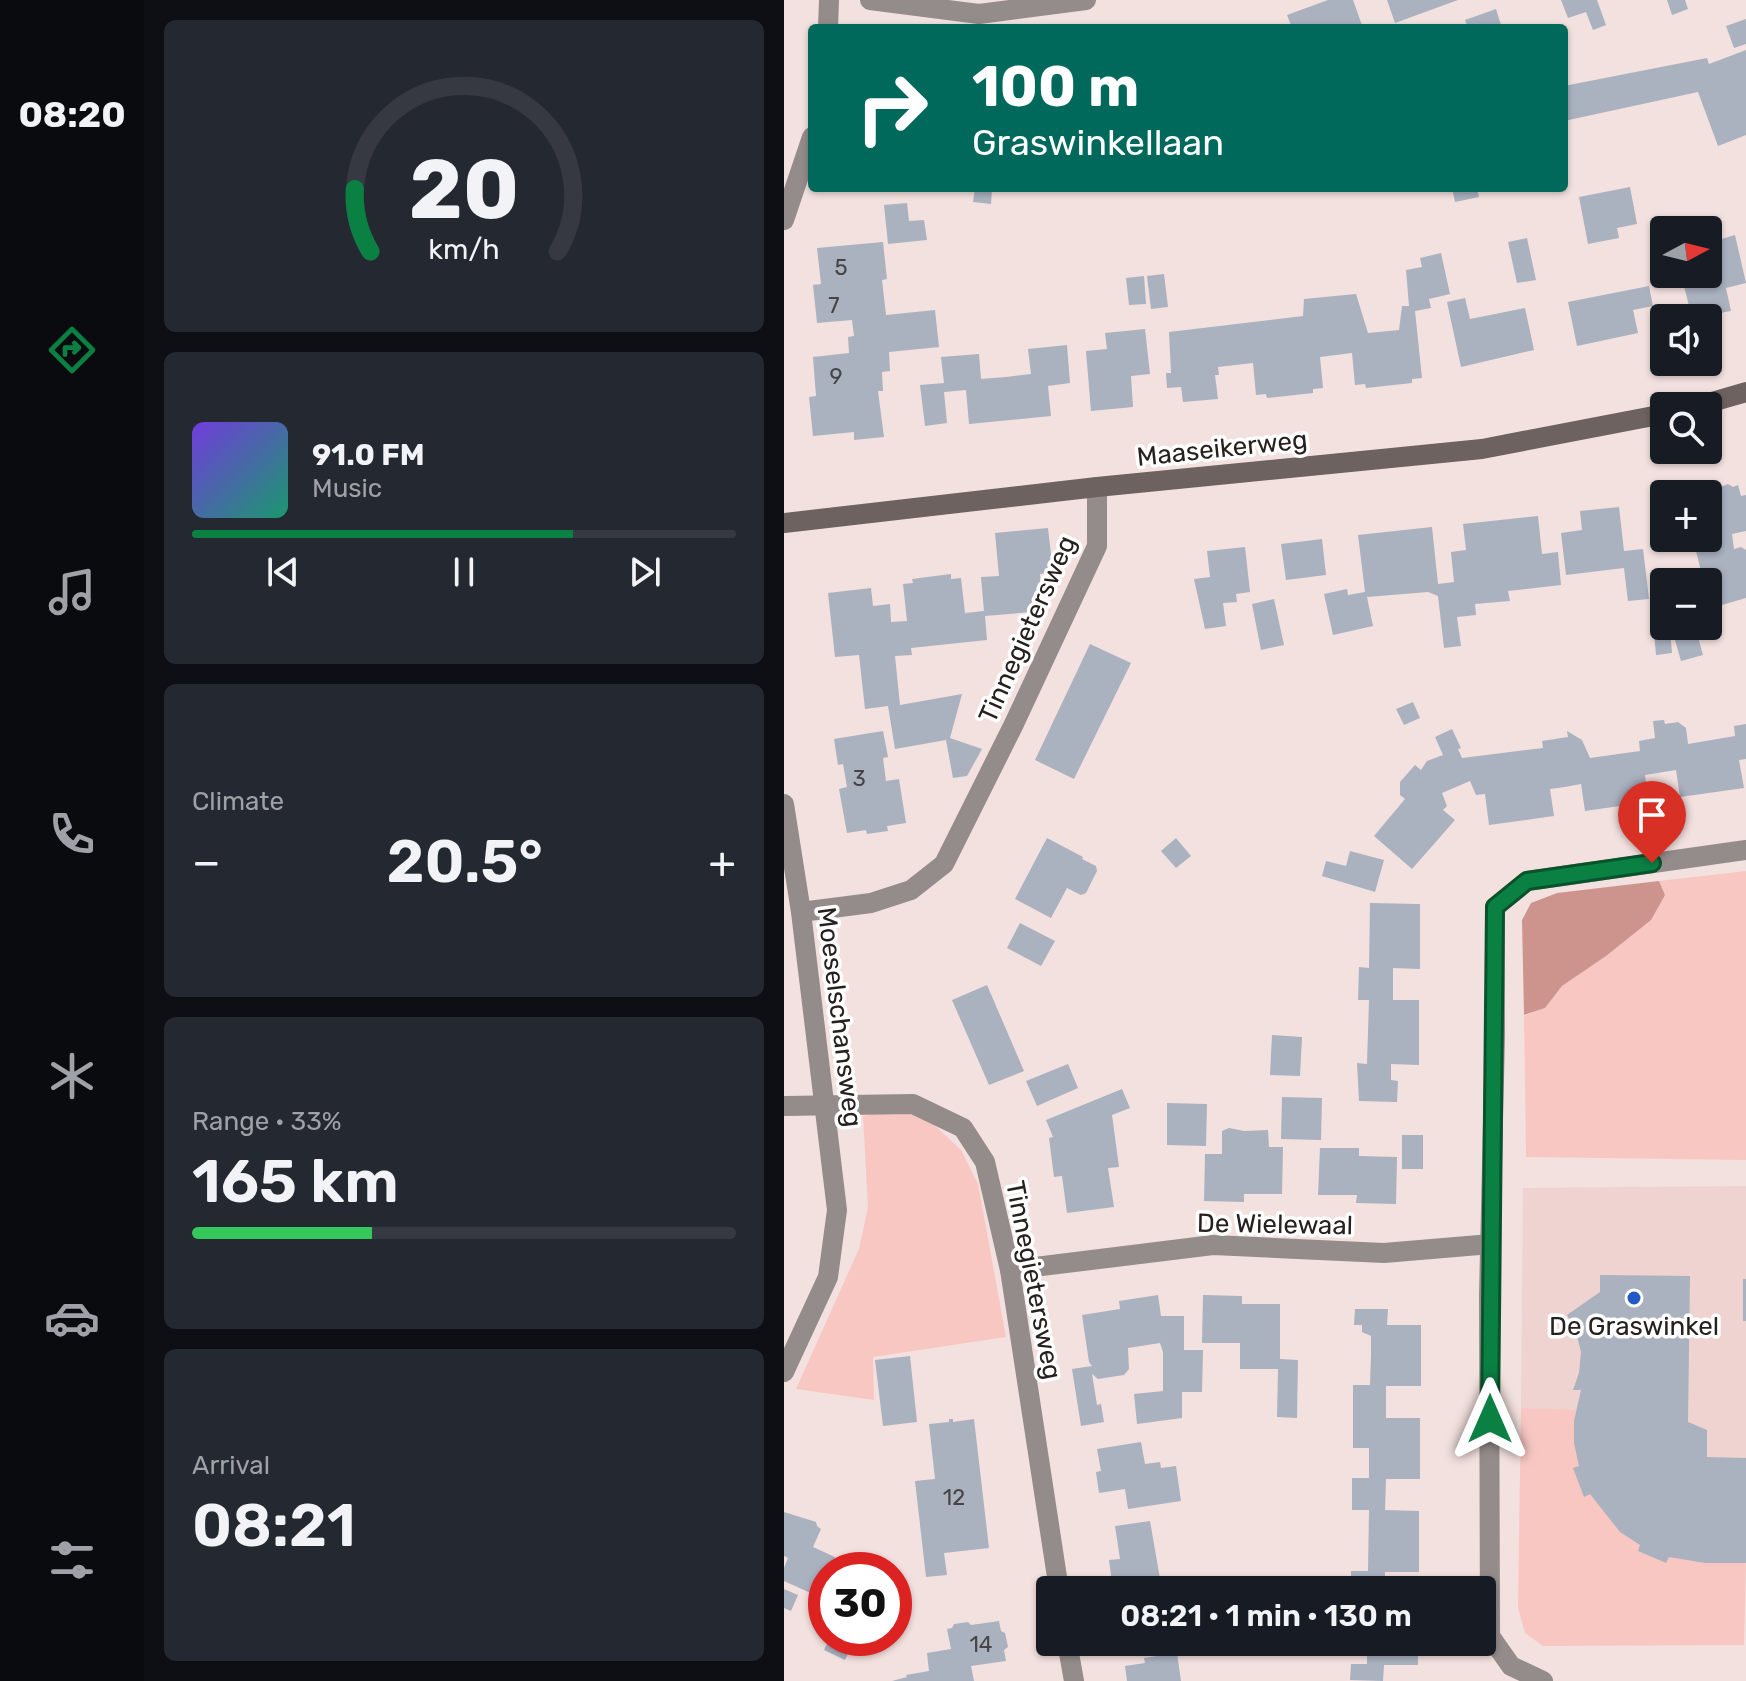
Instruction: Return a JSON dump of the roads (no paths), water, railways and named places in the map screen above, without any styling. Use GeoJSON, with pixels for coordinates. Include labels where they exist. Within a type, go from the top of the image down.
{"type":"FeatureCollection","features":[{"type":"Feature","properties":{"kind":"street"},"geometry":{"type":"LineString","coordinates":[[828,24],[829,0]]}},
{"type":"Feature","properties":{"kind":"street"},"geometry":{"type":"LineString","coordinates":[[870,0],[979,14],[1020,4],[1086,0]]}},
{"type":"Feature","properties":{"kind":"street"},"geometry":{"type":"LineString","coordinates":[[784,220],[808,149]]}},
{"type":"Feature","properties":{"kind":"street"},"geometry":{"type":"LineString","coordinates":[[1722,399],[1746,392]]}},
{"type":"Feature","properties":{"kind":"street","name":"Maaseikerweg"},"geometry":{"type":"LineString","coordinates":[[784,523],[1097,487],[1482,449],[1650,417]]}},
{"type":"Feature","properties":{"kind":"street","name":"Tinnegietersweg"},"geometry":{"type":"LineString","coordinates":[[801,912],[871,903],[911,890],[944,864],[1097,546],[1097,487]]}},
{"type":"Feature","properties":{"kind":"street","name":"Moeselschansweg"},"geometry":{"type":"LineString","coordinates":[[784,804],[801,912],[837,1210],[828,1277],[784,1372]]}},
{"type":"Feature","properties":{"kind":"street"},"geometry":{"type":"LineString","coordinates":[[1543,1681],[1511,1666],[1490,1636],[1495,907],[1527,881],[1746,850]]}},
{"type":"Feature","properties":{"kind":"street","name":"Tinnegietersweg"},"geometry":{"type":"LineString","coordinates":[[784,1106],[913,1104],[963,1128],[985,1162],[1010,1270],[1057,1576]]}},
{"type":"Feature","properties":{"kind":"street","name":"De Wielewaal"},"geometry":{"type":"LineString","coordinates":[[1010,1270],[1213,1245],[1384,1253],[1491,1244]]}},
{"type":"Feature","properties":{"kind":"street"},"geometry":{"type":"LineString","coordinates":[[1070,1656],[1074,1681]]}},
{"type":"Feature","properties":{"kind":"place","name":"De Graswinkel"},"geometry":{"type":"Point","coordinates":[1634,1298]}}]}
